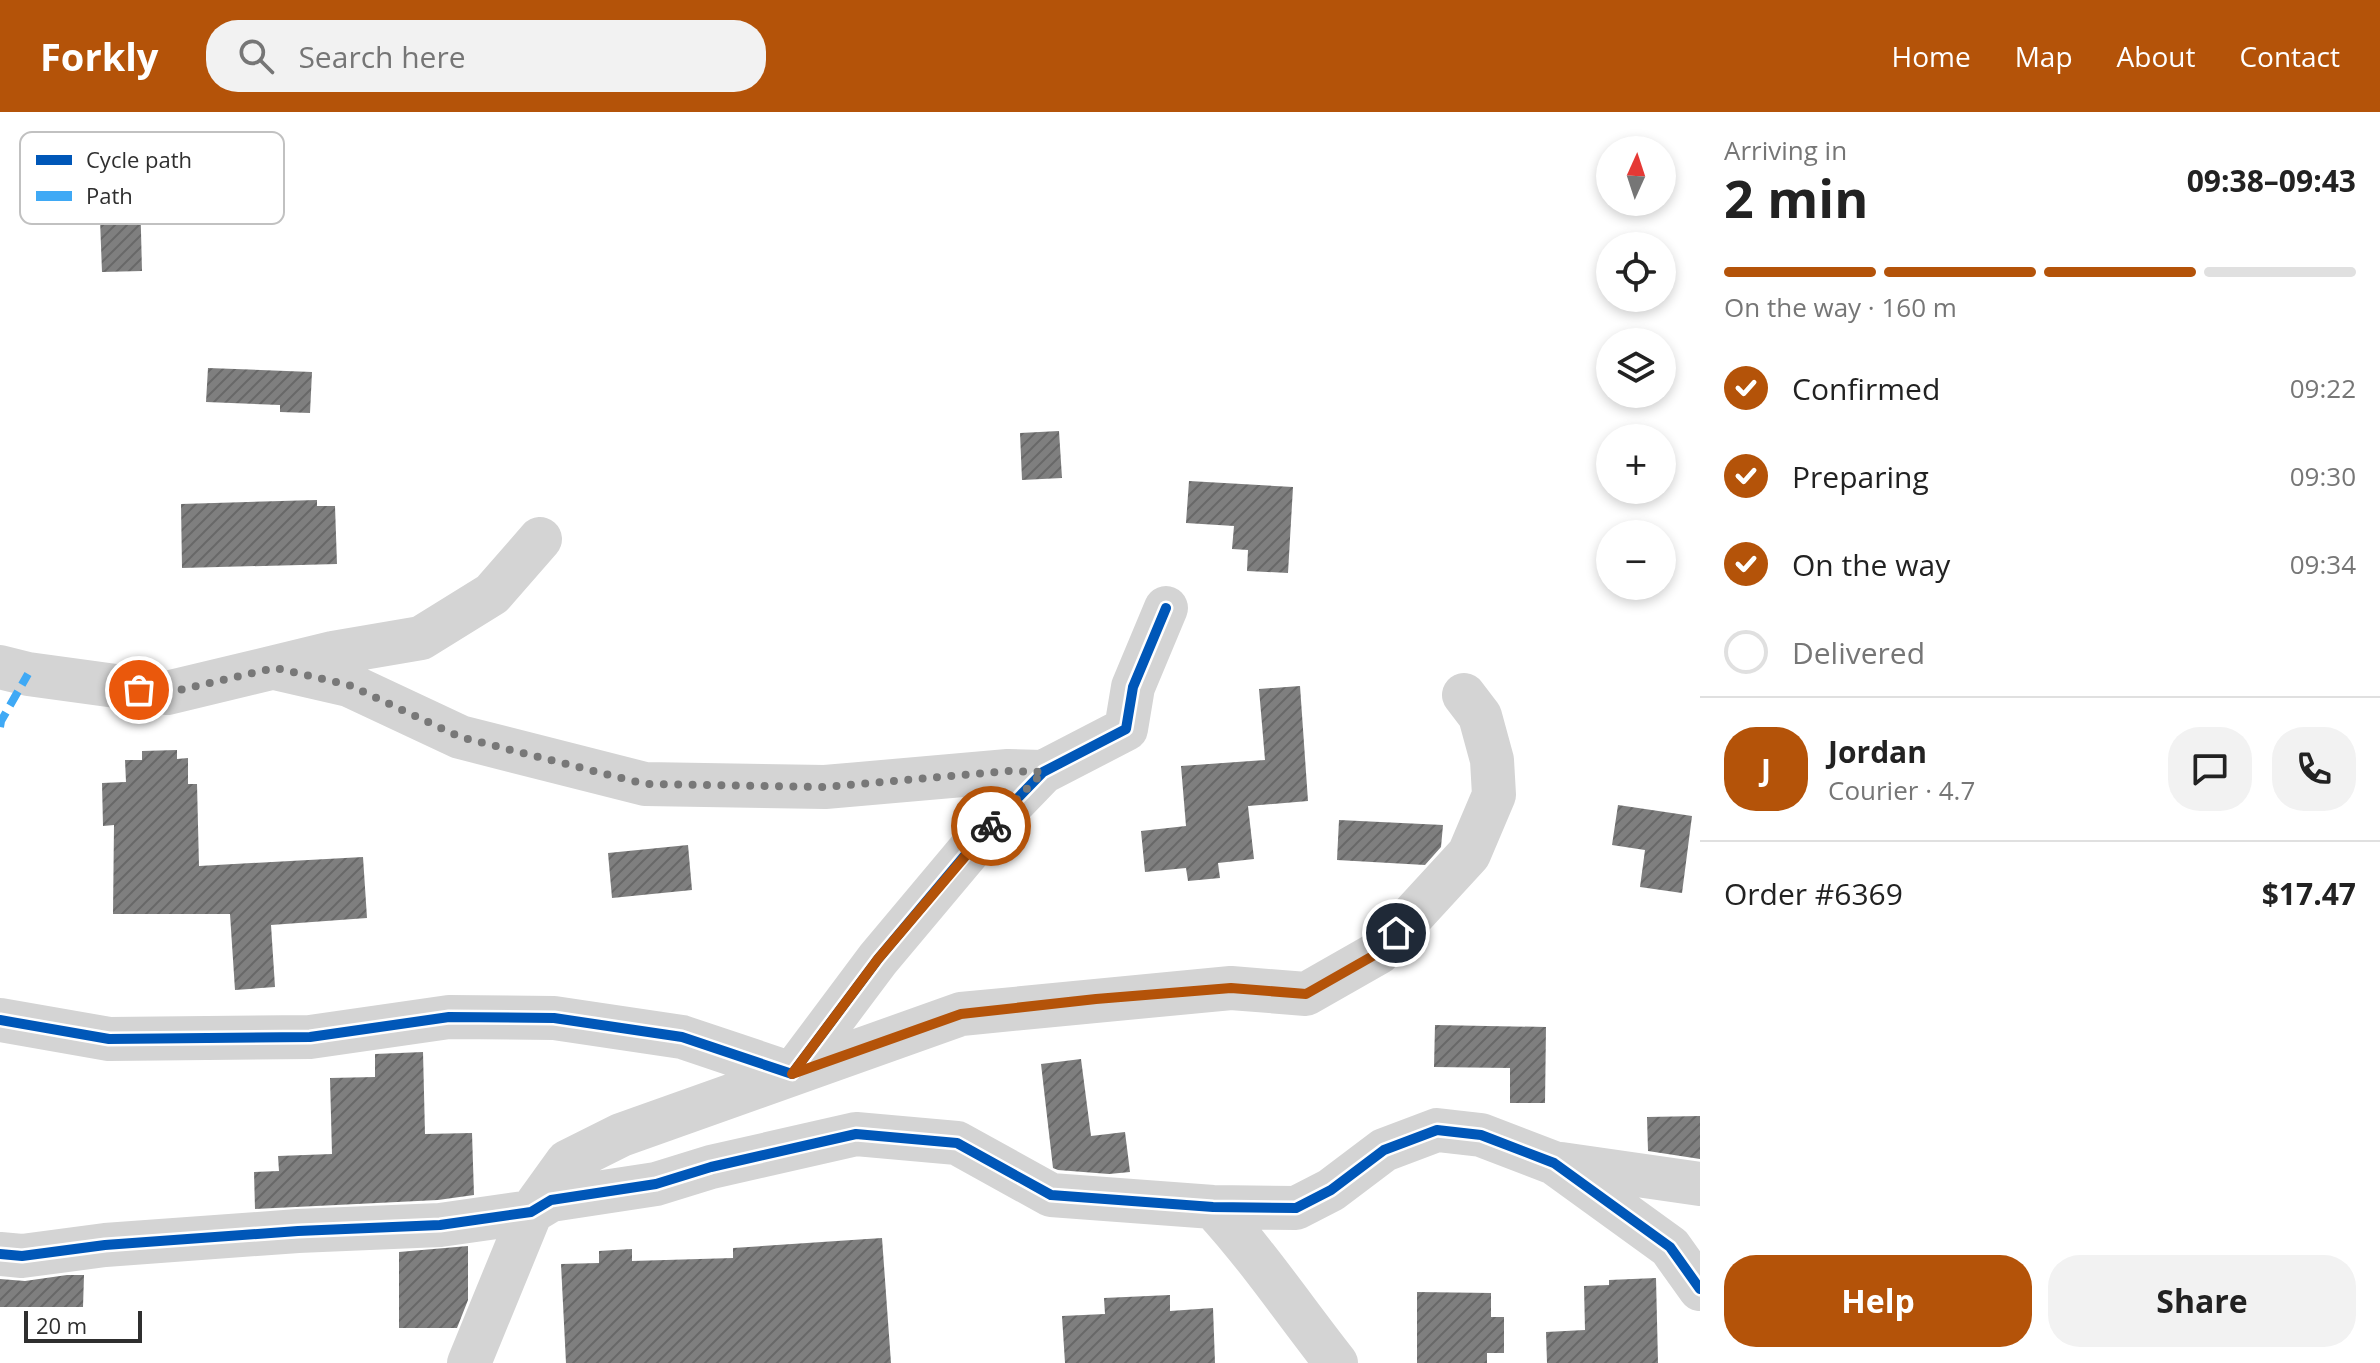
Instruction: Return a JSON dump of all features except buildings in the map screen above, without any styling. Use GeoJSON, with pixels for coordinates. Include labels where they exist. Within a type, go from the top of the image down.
{"type":"FeatureCollection","features":[{"type":"Feature","properties":{"kind":"street"},"geometry":{"type":"LineString","coordinates":[[0,667],[28,674],[167,693],[333,653],[421,638],[492,594],[540,539]]}},
{"type":"Feature","properties":{"kind":"street"},"geometry":{"type":"LineString","coordinates":[[792,1074],[887,948],[982,835],[1043,772],[1126,729],[1133,687],[1166,608]]}},
{"type":"Feature","properties":{"kind":"street"},"geometry":{"type":"LineString","coordinates":[[275,668],[349,685],[460,737],[645,784],[825,787],[1008,771],[1043,772]]}},
{"type":"Feature","properties":{"kind":"street"},"geometry":{"type":"LineString","coordinates":[[469,1363],[531,1212],[567,1162],[621,1135],[961,1014],[1231,988],[1306,994],[1378,953],[1469,854],[1494,795],[1492,760],[1480,716],[1464,695]]}},
{"type":"Feature","properties":{"kind":"street"},"geometry":{"type":"LineString","coordinates":[[0,1020],[109,1039],[310,1037],[449,1017],[554,1018],[682,1037],[792,1074]]}},
{"type":"Feature","properties":{"kind":"street"},"geometry":{"type":"LineString","coordinates":[[0,1254],[22,1256],[105,1245],[440,1225],[531,1212],[551,1200],[656,1184],[711,1167],[856,1134],[957,1143],[1051,1195],[1213,1207],[1296,1208],[1331,1190],[1384,1150],[1437,1130],[1481,1135],[1554,1163],[1700,1184]]}},
{"type":"Feature","properties":{"kind":"street"},"geometry":{"type":"LineString","coordinates":[[1554,1163],[1670,1247],[1700,1289]]}},
{"type":"Feature","properties":{"kind":"street"},"geometry":{"type":"LineString","coordinates":[[1213,1207],[1243,1239],[1293,1310],[1336,1363]]}},
{"type":"Feature","properties":{"kind":"marked path"},"geometry":{"type":"LineString","coordinates":[[0,727],[28,674]]}},
{"type":"Feature","properties":{"kind":"cycle path"},"geometry":{"type":"LineString","coordinates":[[0,1020],[109,1039],[310,1037],[449,1017],[554,1018],[682,1037],[792,1074],[878,959],[982,835],[1043,772],[1126,729],[1133,687],[1166,608]]}},
{"type":"Feature","properties":{"kind":"cycle path"},"geometry":{"type":"LineString","coordinates":[[0,1254],[22,1256],[105,1245],[298,1231],[440,1225],[531,1212],[551,1200],[656,1184],[711,1167],[856,1134],[957,1143],[1051,1195],[1213,1207],[1296,1208],[1331,1190],[1384,1150],[1437,1130],[1481,1135],[1554,1163],[1670,1247],[1700,1289]]}},
{"type":"Feature","properties":{"kind":"way so far"},"geometry":{"type":"LineString","coordinates":[[139,690],[167,693],[275,668],[349,685],[460,737],[645,784],[825,787],[1008,771],[1043,772],[991,826]]}},
{"type":"Feature","properties":{"kind":"route"},"geometry":{"type":"LineString","coordinates":[[991,826],[878,959],[792,1074],[961,1014],[1231,988],[1306,994],[1378,953],[1396,933]]}}]}
